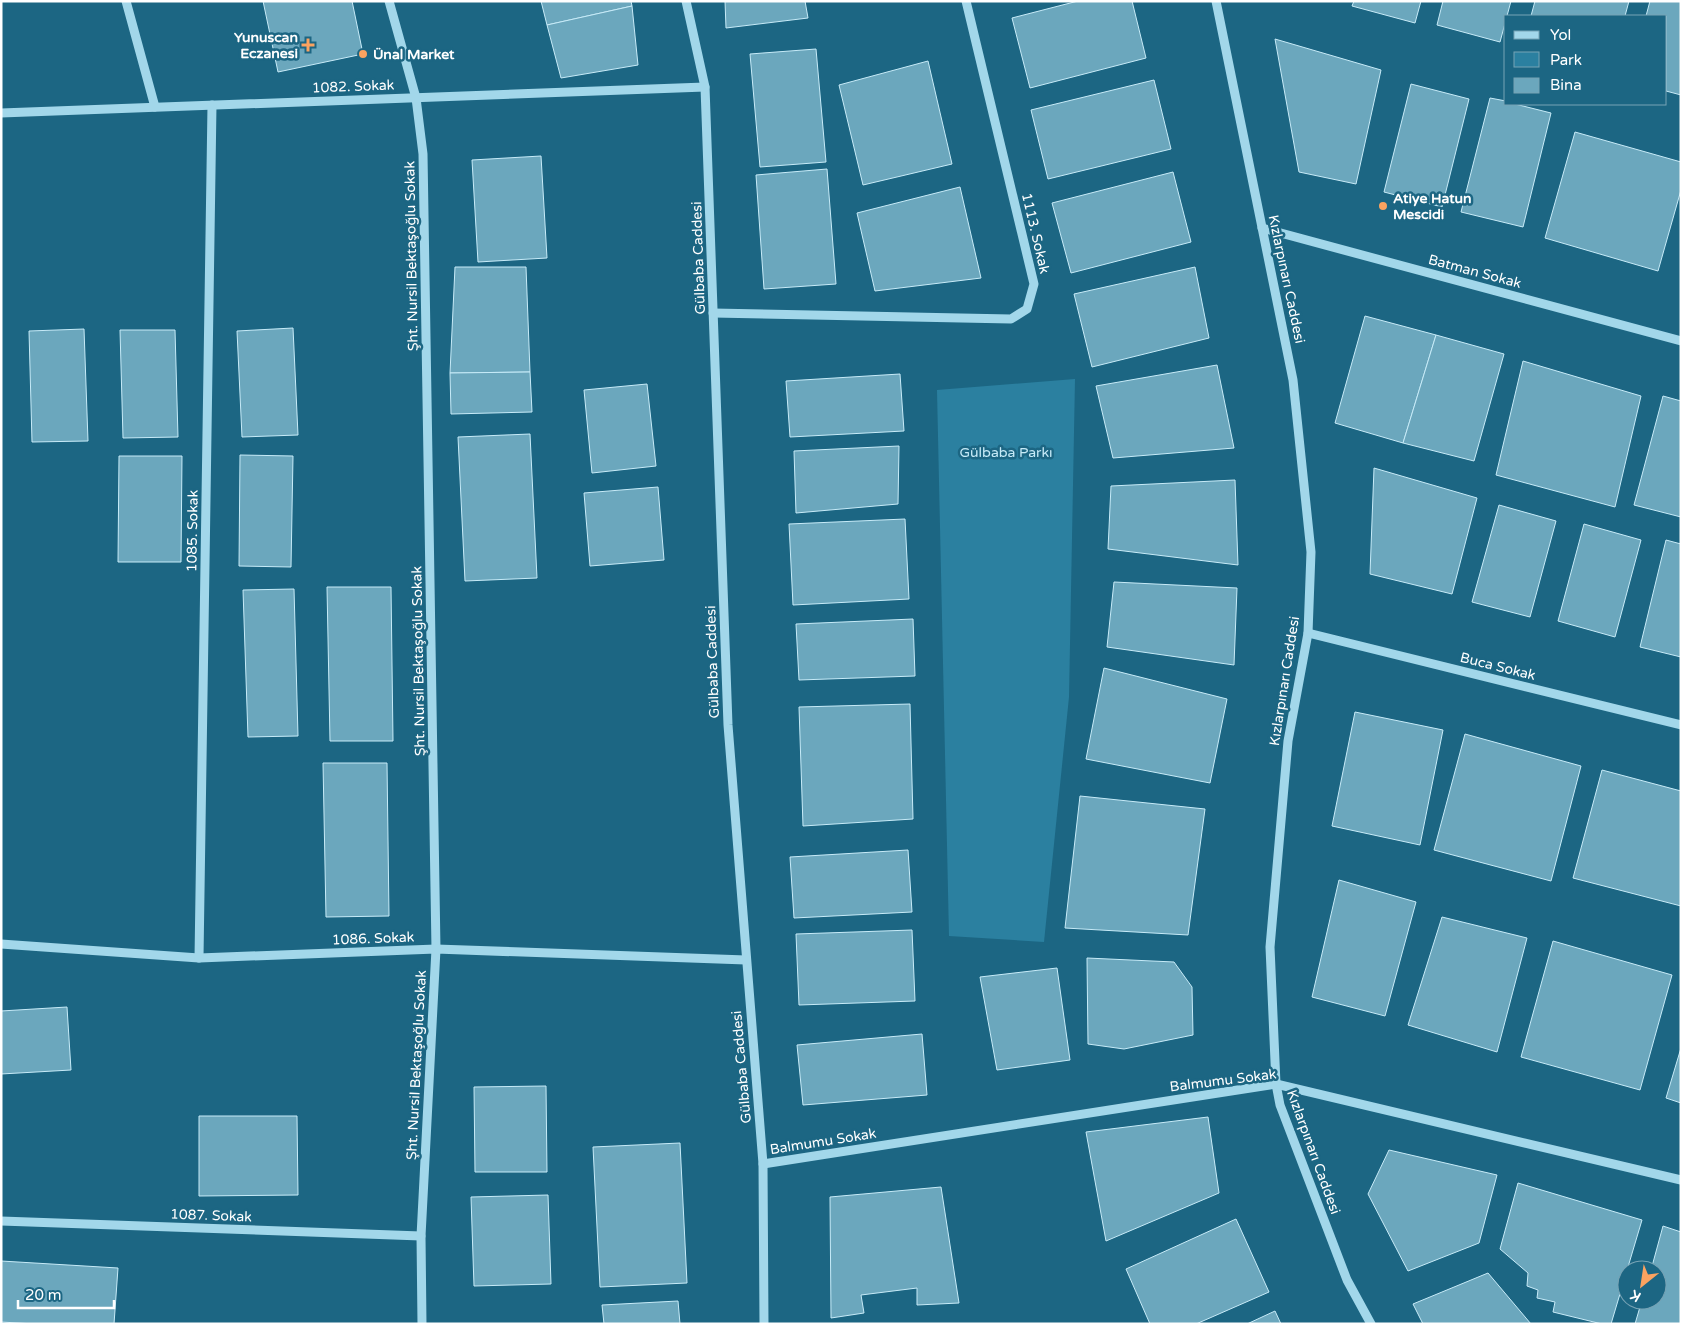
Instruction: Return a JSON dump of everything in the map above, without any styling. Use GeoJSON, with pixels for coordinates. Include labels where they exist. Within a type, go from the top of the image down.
{"type":"FeatureCollection","features":[{"type":"Feature","properties":{"kind":"street"},"geometry":{"type":"LineString","coordinates":[[126,1],[155,107]]}},
{"type":"Feature","properties":{"kind":"street","name":"Şht. Nursil Bektaşoğlu Sokak"},"geometry":{"type":"LineString","coordinates":[[389,1],[416,98],[423,164],[436,949],[421,1236],[422,1324]]}},
{"type":"Feature","properties":{"kind":"street","name":"Gülbaba Caddesi"},"geometry":{"type":"LineString","coordinates":[[686,1],[705,87],[728,725],[763,1164],[764,1324]]}},
{"type":"Feature","properties":{"kind":"street","name":"1113. Sokak"},"geometry":{"type":"LineString","coordinates":[[713,313],[1011,319],[1027,309],[1034,284],[966,1]]}},
{"type":"Feature","properties":{"kind":"street","name":"Kızlarpınarı Caddesi"},"geometry":{"type":"LineString","coordinates":[[1216,1],[1294,380],[1311,552],[1308,633],[1288,741],[1270,947],[1276,1084],[1280,1105],[1347,1280],[1370,1324]]}},
{"type":"Feature","properties":{"kind":"street","name":"1082. Sokak"},"geometry":{"type":"LineString","coordinates":[[1,113],[705,87]]}},
{"type":"Feature","properties":{"kind":"street","name":"1085. Sokak"},"geometry":{"type":"LineString","coordinates":[[199,958],[212,105]]}},
{"type":"Feature","properties":{"kind":"street","name":"Batman Sokak"},"geometry":{"type":"LineString","coordinates":[[1262,228],[1681,341]]}},
{"type":"Feature","properties":{"kind":"street","name":"Buca Sokak"},"geometry":{"type":"LineString","coordinates":[[1308,633],[1681,725]]}},
{"type":"Feature","properties":{"kind":"street","name":"1086. Sokak"},"geometry":{"type":"LineString","coordinates":[[1,944],[199,958],[436,949],[746,960]]}},
{"type":"Feature","properties":{"kind":"street","name":"Balmumu Sokak"},"geometry":{"type":"LineString","coordinates":[[763,1164],[1276,1084],[1681,1180]]}},
{"type":"Feature","properties":{"kind":"street","name":"1087. Sokak"},"geometry":{"type":"LineString","coordinates":[[1,1221],[421,1236]]}},
{"type":"Feature","properties":{"kind":"green space","name":"Gülbaba Parkı"},"geometry":{"type":"Polygon","coordinates":[[[1075,379],[1069,697],[1044,942],[949,936],[937,390],[1075,379]]]}},
{"type":"Feature","properties":{"kind":"building"},"geometry":{"type":"Polygon","coordinates":[[[263,1],[352,1],[363,54],[278,72],[263,1]]]}},
{"type":"Feature","properties":{"kind":"building"},"geometry":{"type":"Polygon","coordinates":[[[541,1],[631,1],[632,6],[547,25],[541,1]]]}},
{"type":"Feature","properties":{"kind":"building"},"geometry":{"type":"Polygon","coordinates":[[[725,1],[805,1],[808,18],[726,28],[725,1]]]}},
{"type":"Feature","properties":{"kind":"building"},"geometry":{"type":"Polygon","coordinates":[[[1078,1],[1132,1],[1146,58],[1030,88],[1012,18],[1078,1]]]}},
{"type":"Feature","properties":{"kind":"building"},"geometry":{"type":"Polygon","coordinates":[[[1354,1],[1421,1],[1415,23],[1352,6],[1354,1]]]}},
{"type":"Feature","properties":{"kind":"building"},"geometry":{"type":"Polygon","coordinates":[[[1443,1],[1511,1],[1507,15],[1504,15],[1504,27],[1500,42],[1437,25],[1443,1]]]}},
{"type":"Feature","properties":{"kind":"building"},"geometry":{"type":"Polygon","coordinates":[[[1535,1],[1629,1],[1625,15],[1531,15],[1535,1]]]}},
{"type":"Feature","properties":{"kind":"building"},"geometry":{"type":"Polygon","coordinates":[[[1650,1],[1681,1],[1681,95],[1667,91],[1667,15],[1646,15],[1650,1]]]}},
{"type":"Feature","properties":{"kind":"building"},"geometry":{"type":"Polygon","coordinates":[[[632,6],[638,65],[561,78],[547,25],[632,6]]]}},
{"type":"Feature","properties":{"kind":"building"},"geometry":{"type":"Polygon","coordinates":[[[1275,39],[1381,70],[1356,184],[1299,172],[1275,39]]]}},
{"type":"Feature","properties":{"kind":"building"},"geometry":{"type":"Polygon","coordinates":[[[816,49],[826,162],[760,167],[750,54],[816,49]]]}},
{"type":"Feature","properties":{"kind":"building"},"geometry":{"type":"Polygon","coordinates":[[[928,61],[952,164],[863,185],[839,85],[928,61]]]}},
{"type":"Feature","properties":{"kind":"building"},"geometry":{"type":"Polygon","coordinates":[[[1154,80],[1171,149],[1048,179],[1031,110],[1154,80]]]}},
{"type":"Feature","properties":{"kind":"building"},"geometry":{"type":"Polygon","coordinates":[[[1411,84],[1469,99],[1442,207],[1384,192],[1411,84]]]}},
{"type":"Feature","properties":{"kind":"building"},"geometry":{"type":"Polygon","coordinates":[[[1490,98],[1504,101],[1504,105],[1519,105],[1551,113],[1523,227],[1461,212],[1490,98]]]}},
{"type":"Feature","properties":{"kind":"building"},"geometry":{"type":"Polygon","coordinates":[[[1575,132],[1681,162],[1681,190],[1658,271],[1545,238],[1575,132]]]}},
{"type":"Feature","properties":{"kind":"building"},"geometry":{"type":"Polygon","coordinates":[[[541,156],[547,258],[478,262],[472,160],[541,156]]]}},
{"type":"Feature","properties":{"kind":"building"},"geometry":{"type":"Polygon","coordinates":[[[827,169],[836,284],[764,289],[756,175],[827,169]]]}},
{"type":"Feature","properties":{"kind":"building"},"geometry":{"type":"Polygon","coordinates":[[[1173,172],[1191,242],[1071,273],[1052,203],[1173,172]]]}},
{"type":"Feature","properties":{"kind":"building"},"geometry":{"type":"Polygon","coordinates":[[[960,187],[981,278],[875,291],[857,213],[960,187]]]}},
{"type":"Feature","properties":{"kind":"building"},"geometry":{"type":"Polygon","coordinates":[[[455,267],[526,267],[530,372],[450,373],[455,267]]]}},
{"type":"Feature","properties":{"kind":"building"},"geometry":{"type":"Polygon","coordinates":[[[1195,267],[1209,338],[1092,367],[1074,294],[1195,267]]]}},
{"type":"Feature","properties":{"kind":"building"},"geometry":{"type":"Polygon","coordinates":[[[1365,316],[1436,335],[1403,443],[1335,423],[1365,316]]]}},
{"type":"Feature","properties":{"kind":"building"},"geometry":{"type":"Polygon","coordinates":[[[293,328],[298,435],[242,437],[237,331],[293,328]]]}},
{"type":"Feature","properties":{"kind":"building"},"geometry":{"type":"Polygon","coordinates":[[[84,329],[88,441],[32,442],[29,331],[84,329]]]}},
{"type":"Feature","properties":{"kind":"building"},"geometry":{"type":"Polygon","coordinates":[[[120,330],[175,330],[178,437],[123,438],[120,330]]]}},
{"type":"Feature","properties":{"kind":"building"},"geometry":{"type":"Polygon","coordinates":[[[1436,335],[1504,354],[1474,461],[1403,443],[1436,335]]]}},
{"type":"Feature","properties":{"kind":"building"},"geometry":{"type":"Polygon","coordinates":[[[1523,361],[1641,396],[1615,507],[1496,475],[1523,361]]]}},
{"type":"Feature","properties":{"kind":"building"},"geometry":{"type":"Polygon","coordinates":[[[1217,365],[1234,448],[1113,458],[1096,386],[1217,365]]]}},
{"type":"Feature","properties":{"kind":"building"},"geometry":{"type":"Polygon","coordinates":[[[530,372],[532,412],[451,414],[450,373],[530,372]]]}},
{"type":"Feature","properties":{"kind":"building"},"geometry":{"type":"Polygon","coordinates":[[[900,374],[904,431],[790,437],[786,381],[900,374]]]}},
{"type":"Feature","properties":{"kind":"building"},"geometry":{"type":"Polygon","coordinates":[[[647,384],[656,466],[592,473],[584,390],[647,384]]]}},
{"type":"Feature","properties":{"kind":"building"},"geometry":{"type":"Polygon","coordinates":[[[1663,396],[1681,401],[1681,517],[1634,505],[1663,396]]]}},
{"type":"Feature","properties":{"kind":"building"},"geometry":{"type":"Polygon","coordinates":[[[530,434],[537,578],[465,581],[458,437],[530,434]]]}},
{"type":"Feature","properties":{"kind":"building"},"geometry":{"type":"Polygon","coordinates":[[[899,446],[898,504],[796,513],[794,451],[899,446]]]}},
{"type":"Feature","properties":{"kind":"building"},"geometry":{"type":"Polygon","coordinates":[[[240,455],[293,456],[291,567],[239,566],[240,455]]]}},
{"type":"Feature","properties":{"kind":"building"},"geometry":{"type":"Polygon","coordinates":[[[119,456],[182,456],[181,562],[118,562],[119,456]]]}},
{"type":"Feature","properties":{"kind":"building"},"geometry":{"type":"Polygon","coordinates":[[[1374,468],[1477,498],[1452,594],[1370,574],[1374,468]]]}},
{"type":"Feature","properties":{"kind":"building"},"geometry":{"type":"Polygon","coordinates":[[[1235,480],[1238,565],[1108,549],[1111,486],[1235,480]]]}},
{"type":"Feature","properties":{"kind":"building"},"geometry":{"type":"Polygon","coordinates":[[[658,487],[664,560],[590,566],[584,493],[658,487]]]}},
{"type":"Feature","properties":{"kind":"building"},"geometry":{"type":"Polygon","coordinates":[[[1499,505],[1556,521],[1530,617],[1472,602],[1499,505]]]}},
{"type":"Feature","properties":{"kind":"building"},"geometry":{"type":"Polygon","coordinates":[[[905,519],[909,599],[793,605],[789,524],[905,519]]]}},
{"type":"Feature","properties":{"kind":"building"},"geometry":{"type":"Polygon","coordinates":[[[1584,524],[1641,540],[1615,637],[1558,621],[1584,524]]]}},
{"type":"Feature","properties":{"kind":"building"},"geometry":{"type":"Polygon","coordinates":[[[1666,540],[1681,544],[1681,657],[1640,647],[1666,540]]]}},
{"type":"Feature","properties":{"kind":"building"},"geometry":{"type":"Polygon","coordinates":[[[1114,582],[1237,588],[1234,665],[1107,647],[1114,582]]]}},
{"type":"Feature","properties":{"kind":"building"},"geometry":{"type":"Polygon","coordinates":[[[327,587],[391,587],[393,741],[330,741],[327,587]]]}},
{"type":"Feature","properties":{"kind":"building"},"geometry":{"type":"Polygon","coordinates":[[[294,589],[298,736],[248,737],[243,590],[294,589]]]}},
{"type":"Feature","properties":{"kind":"building"},"geometry":{"type":"Polygon","coordinates":[[[913,619],[915,676],[799,680],[796,624],[913,619]]]}},
{"type":"Feature","properties":{"kind":"building"},"geometry":{"type":"Polygon","coordinates":[[[1104,668],[1227,699],[1210,783],[1086,759],[1104,668]]]}},
{"type":"Feature","properties":{"kind":"building"},"geometry":{"type":"Polygon","coordinates":[[[910,704],[913,819],[803,826],[799,707],[910,704]]]}},
{"type":"Feature","properties":{"kind":"building"},"geometry":{"type":"Polygon","coordinates":[[[1355,712],[1443,730],[1420,845],[1332,826],[1355,712]]]}},
{"type":"Feature","properties":{"kind":"building"},"geometry":{"type":"Polygon","coordinates":[[[1465,734],[1581,766],[1551,881],[1434,850],[1465,734]]]}},
{"type":"Feature","properties":{"kind":"building"},"geometry":{"type":"Polygon","coordinates":[[[323,763],[387,763],[389,916],[326,917],[323,763]]]}},
{"type":"Feature","properties":{"kind":"building"},"geometry":{"type":"Polygon","coordinates":[[[1602,770],[1681,791],[1681,906],[1573,878],[1602,770]]]}},
{"type":"Feature","properties":{"kind":"building"},"geometry":{"type":"Polygon","coordinates":[[[1080,796],[1205,809],[1188,935],[1065,928],[1080,796]]]}},
{"type":"Feature","properties":{"kind":"building"},"geometry":{"type":"Polygon","coordinates":[[[908,850],[912,912],[794,918],[790,857],[908,850]]]}},
{"type":"Feature","properties":{"kind":"building"},"geometry":{"type":"Polygon","coordinates":[[[1339,880],[1416,902],[1385,1016],[1312,997],[1339,880]]]}},
{"type":"Feature","properties":{"kind":"building"},"geometry":{"type":"Polygon","coordinates":[[[1442,917],[1527,938],[1497,1052],[1408,1025],[1442,917]]]}},
{"type":"Feature","properties":{"kind":"building"},"geometry":{"type":"Polygon","coordinates":[[[912,930],[915,1001],[799,1005],[796,934],[912,930]]]}},
{"type":"Feature","properties":{"kind":"building"},"geometry":{"type":"Polygon","coordinates":[[[1553,941],[1672,975],[1640,1090],[1521,1057],[1553,941]]]}},
{"type":"Feature","properties":{"kind":"building"},"geometry":{"type":"Polygon","coordinates":[[[1087,958],[1174,962],[1192,987],[1193,1035],[1124,1049],[1088,1044],[1087,958]]]}},
{"type":"Feature","properties":{"kind":"building"},"geometry":{"type":"Polygon","coordinates":[[[1057,968],[1070,1060],[997,1070],[980,977],[1057,968]]]}},
{"type":"Feature","properties":{"kind":"building"},"geometry":{"type":"Polygon","coordinates":[[[67,1007],[71,1070],[1,1074],[1,1011],[67,1007]]]}},
{"type":"Feature","properties":{"kind":"building"},"geometry":{"type":"Polygon","coordinates":[[[922,1034],[927,1095],[803,1105],[797,1045],[922,1034]]]}},
{"type":"Feature","properties":{"kind":"building"},"geometry":{"type":"Polygon","coordinates":[[[1681,1048],[1681,1103],[1666,1098],[1681,1048]]]}},
{"type":"Feature","properties":{"kind":"building"},"geometry":{"type":"Polygon","coordinates":[[[546,1086],[547,1172],[475,1172],[474,1087],[546,1086]]]}},
{"type":"Feature","properties":{"kind":"building"},"geometry":{"type":"Polygon","coordinates":[[[199,1116],[297,1116],[298,1195],[199,1196],[199,1116]]]}},
{"type":"Feature","properties":{"kind":"building"},"geometry":{"type":"Polygon","coordinates":[[[1208,1117],[1219,1193],[1106,1241],[1086,1132],[1208,1117]]]}},
{"type":"Feature","properties":{"kind":"building"},"geometry":{"type":"Polygon","coordinates":[[[680,1143],[687,1283],[600,1287],[593,1147],[680,1143]]]}},
{"type":"Feature","properties":{"kind":"building"},"geometry":{"type":"Polygon","coordinates":[[[1389,1150],[1497,1175],[1479,1243],[1408,1271],[1368,1194],[1389,1150]]]}},
{"type":"Feature","properties":{"kind":"building"},"geometry":{"type":"Polygon","coordinates":[[[1518,1183],[1642,1220],[1630,1260],[1617,1260],[1617,1304],[1611,1324],[1602,1324],[1553,1312],[1555,1302],[1537,1298],[1538,1290],[1527,1286],[1528,1273],[1500,1249],[1518,1183]]]}},
{"type":"Feature","properties":{"kind":"building"},"geometry":{"type":"Polygon","coordinates":[[[941,1187],[959,1303],[917,1305],[917,1288],[861,1295],[864,1313],[831,1318],[830,1197],[941,1187]]]}},
{"type":"Feature","properties":{"kind":"building"},"geometry":{"type":"Polygon","coordinates":[[[548,1195],[551,1284],[474,1286],[471,1197],[548,1195]]]}},
{"type":"Feature","properties":{"kind":"building"},"geometry":{"type":"Polygon","coordinates":[[[1236,1219],[1269,1292],[1196,1324],[1150,1324],[1126,1269],[1236,1219]]]}},
{"type":"Feature","properties":{"kind":"building"},"geometry":{"type":"Polygon","coordinates":[[[1663,1226],[1681,1232],[1681,1324],[1635,1324],[1639,1310],[1667,1310],[1667,1260],[1654,1260],[1663,1226]]]}},
{"type":"Feature","properties":{"kind":"building"},"geometry":{"type":"Polygon","coordinates":[[[1,1261],[118,1268],[114,1324],[1,1322],[1,1261]]]}},
{"type":"Feature","properties":{"kind":"building"},"geometry":{"type":"Polygon","coordinates":[[[1488,1273],[1531,1324],[1423,1324],[1413,1304],[1488,1273]]]}},
{"type":"Feature","properties":{"kind":"building"},"geometry":{"type":"Polygon","coordinates":[[[678,1301],[680,1324],[604,1324],[602,1305],[678,1301]]]}},
{"type":"Feature","properties":{"kind":"building"},"geometry":{"type":"Polygon","coordinates":[[[1275,1311],[1281,1324],[1247,1324],[1275,1311]]]}},
{"type":"Feature","properties":{"kind":"place","name":"Yunuscan Eczanesi"},"geometry":{"type":"Point","coordinates":[308,45]}},
{"type":"Feature","properties":{"kind":"place","name":"Ünal Market"},"geometry":{"type":"Point","coordinates":[363,54]}},
{"type":"Feature","properties":{"kind":"place","name":"Atiye Hatun Mescidi"},"geometry":{"type":"Point","coordinates":[1383,206]}}]}
